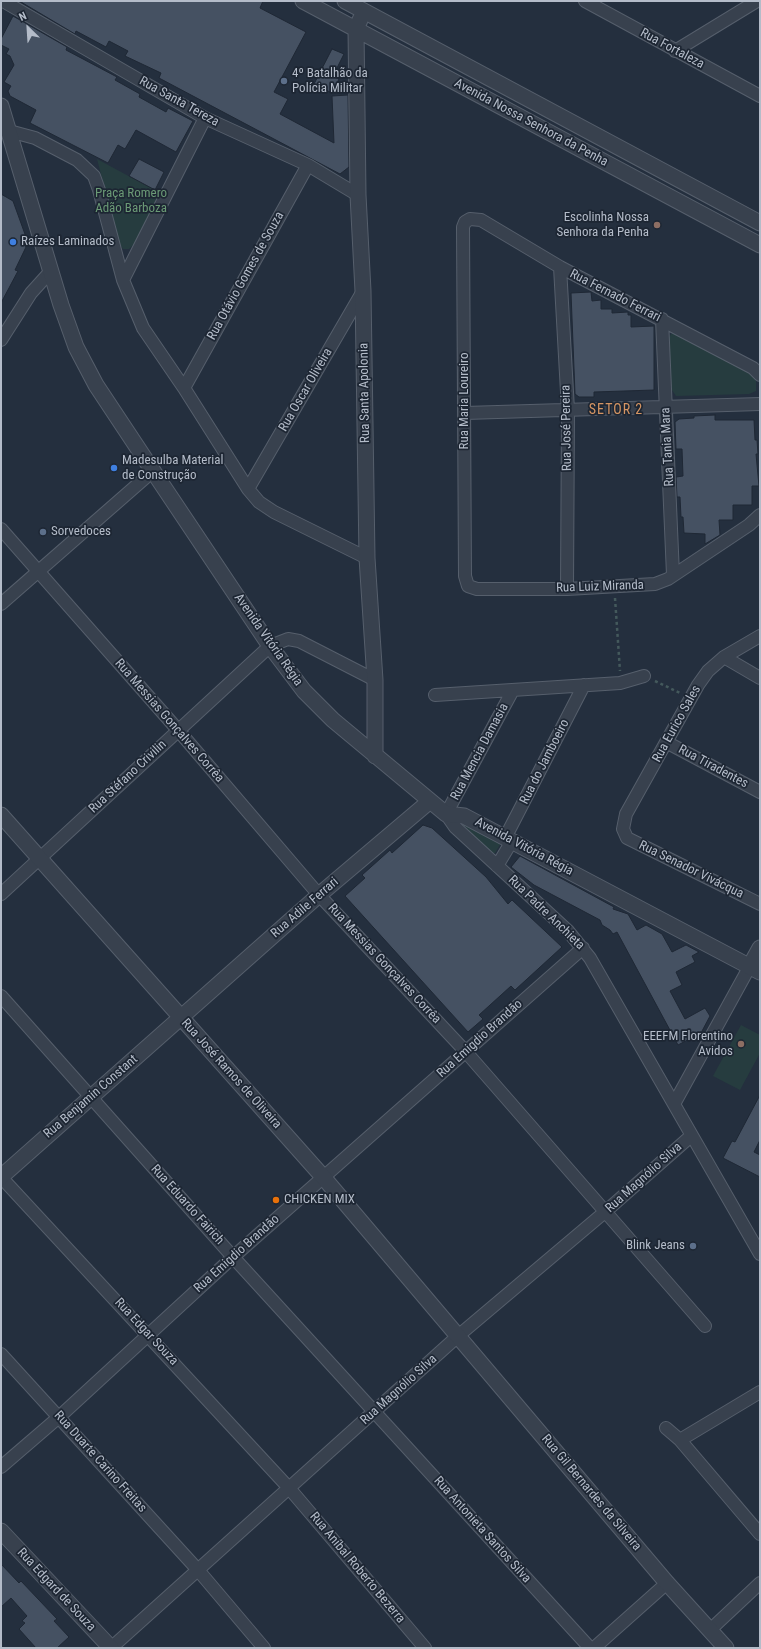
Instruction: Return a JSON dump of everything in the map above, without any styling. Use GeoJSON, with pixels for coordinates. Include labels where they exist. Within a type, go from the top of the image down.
{"type":"FeatureCollection","features":[{"type":"Feature","properties":{"kind":"street","name":"Rua Santa Tereza"},"geometry":{"type":"LineString","coordinates":[[3,1],[205,118],[308,165],[358,195]]}},
{"type":"Feature","properties":{"kind":"street","name":"Avenida Nossa Senhora da Penha"},"geometry":{"type":"LineString","coordinates":[[303,1],[760,245]]}},
{"type":"Feature","properties":{"kind":"street","name":"Avenida Nossa Senhora da Penha"},"geometry":{"type":"LineString","coordinates":[[346,1],[760,223]]}},
{"type":"Feature","properties":{"kind":"street","name":"Rua Fortaleza"},"geometry":{"type":"LineString","coordinates":[[585,1],[760,96]]}},
{"type":"Feature","properties":{"kind":"street"},"geometry":{"type":"LineString","coordinates":[[675,51],[757,1]]}},
{"type":"Feature","properties":{"kind":"street"},"geometry":{"type":"LineString","coordinates":[[356,29],[364,11]]}},
{"type":"Feature","properties":{"kind":"street","name":"Rua Santa Apolonia"},"geometry":{"type":"LineString","coordinates":[[356,29],[358,195],[363,291],[367,558],[375,680],[375,756]]}},
{"type":"Feature","properties":{"kind":"street"},"geometry":{"type":"LineString","coordinates":[[453,81],[463,64]]}},
{"type":"Feature","properties":{"kind":"street","name":"Avenida Vitória Régia"},"geometry":{"type":"LineString","coordinates":[[1,106],[50,272],[76,346],[96,385],[270,646],[304,691],[333,720],[446,814],[464,816],[755,969]]}},
{"type":"Feature","properties":{"kind":"street"},"geometry":{"type":"LineString","coordinates":[[547,132],[556,114]]}},
{"type":"Feature","properties":{"kind":"street"},"geometry":{"type":"LineString","coordinates":[[123,280],[205,118]]}},
{"type":"Feature","properties":{"kind":"street"},"geometry":{"type":"LineString","coordinates":[[9,131],[35,138],[78,160],[94,176],[123,280],[143,328],[184,388],[248,489],[259,502],[274,512],[367,558]]}},
{"type":"Feature","properties":{"kind":"street","name":"Rua Otávio Gomes de Souza"},"geometry":{"type":"LineString","coordinates":[[184,388],[308,165]]}},
{"type":"Feature","properties":{"kind":"street","name":"Rua Fernado Ferrari"},"geometry":{"type":"LineString","coordinates":[[470,219],[480,220],[560,267],[662,319],[753,368],[760,375]]}},
{"type":"Feature","properties":{"kind":"street","name":"Rua Maria Loureiro"},"geometry":{"type":"LineString","coordinates":[[468,586],[465,576],[463,227],[465,222],[470,219]]}},
{"type":"Feature","properties":{"kind":"street","name":"Rua José Pereira"},"geometry":{"type":"LineString","coordinates":[[560,267],[568,410],[567,588]]}},
{"type":"Feature","properties":{"kind":"street"},"geometry":{"type":"LineString","coordinates":[[1,340],[31,293],[50,272]]}},
{"type":"Feature","properties":{"kind":"street","name":"Rua Oscar Oliveira"},"geometry":{"type":"LineString","coordinates":[[248,489],[363,291]]}},
{"type":"Feature","properties":{"kind":"street","name":"Rua Tania Mara"},"geometry":{"type":"LineString","coordinates":[[662,319],[674,574]]}},
{"type":"Feature","properties":{"kind":"street"},"geometry":{"type":"LineString","coordinates":[[465,413],[760,404]]}},
{"type":"Feature","properties":{"kind":"street"},"geometry":{"type":"LineString","coordinates":[[1,604],[153,472]]}},
{"type":"Feature","properties":{"kind":"street","name":"Rua Luiz Miranda"},"geometry":{"type":"LineString","coordinates":[[468,586],[477,589],[614,587],[654,584],[674,574],[749,525],[760,515]]}},
{"type":"Feature","properties":{"kind":"street","name":"Rua Messias Gonçalves Corrêa"},"geometry":{"type":"LineString","coordinates":[[1,528],[178,730],[319,895],[466,1052],[705,1326]]}},
{"type":"Feature","properties":{"kind":"street","name":"Rua Eurico Sales"},"geometry":{"type":"LineString","coordinates":[[624,834],[626,814],[690,697],[708,671],[724,657],[760,636]]}},
{"type":"Feature","properties":{"kind":"street"},"geometry":{"type":"LineString","coordinates":[[270,646],[288,639],[299,641],[375,680]]}},
{"type":"Feature","properties":{"kind":"street","name":"Rua Stéfano Crivilin"},"geometry":{"type":"LineString","coordinates":[[1,894],[270,646]]}},
{"type":"Feature","properties":{"kind":"street"},"geometry":{"type":"LineString","coordinates":[[724,657],[760,678]]}},
{"type":"Feature","properties":{"kind":"street","name":"Rua Mencia Damasia"},"geometry":{"type":"LineString","coordinates":[[435,695],[620,683],[633,681],[644,676]]}},
{"type":"Feature","properties":{"kind":"street","name":"Rua do Jamboeiro"},"geometry":{"type":"LineString","coordinates":[[497,866],[508,839],[584,685]]}},
{"type":"Feature","properties":{"kind":"street","name":"Rua Mencia Damasia"},"geometry":{"type":"LineString","coordinates":[[446,814],[513,690]]}},
{"type":"Feature","properties":{"kind":"street","name":"Rua Tiradentes"},"geometry":{"type":"LineString","coordinates":[[666,742],[760,792]]}},
{"type":"Feature","properties":{"kind":"street","name":"Rua Adile Ferrari"},"geometry":{"type":"LineString","coordinates":[[182,1018],[319,895],[430,801]]}},
{"type":"Feature","properties":{"kind":"street","name":"Rua Padre Anchieta"},"geometry":{"type":"LineString","coordinates":[[446,814],[455,827],[568,931],[583,948],[597,969],[691,1136],[760,1254]]}},
{"type":"Feature","properties":{"kind":"street","name":"Rua José Ramos de Oliveira"},"geometry":{"type":"LineString","coordinates":[[1,815],[324,1178],[458,1336]]}},
{"type":"Feature","properties":{"kind":"street","name":"Rua Senador Vivácqua"},"geometry":{"type":"LineString","coordinates":[[624,834],[627,838],[760,904]]}},
{"type":"Feature","properties":{"kind":"street","name":"Rua Emigdio Brandão"},"geometry":{"type":"LineString","coordinates":[[1,1467],[59,1417],[233,1256],[324,1178],[583,948]]}},
{"type":"Feature","properties":{"kind":"street"},"geometry":{"type":"LineString","coordinates":[[674,1104],[755,969],[760,948]]}},
{"type":"Feature","properties":{"kind":"street","name":"Rua Eduardo Fairich"},"geometry":{"type":"LineString","coordinates":[[1,996],[233,1256],[375,1412]]}},
{"type":"Feature","properties":{"kind":"street","name":"Rua Benjamin Constant"},"geometry":{"type":"LineString","coordinates":[[1,1177],[182,1018]]}},
{"type":"Feature","properties":{"kind":"street","name":"Rua Magnólio Silva"},"geometry":{"type":"LineString","coordinates":[[111,1648],[458,1336],[606,1211],[691,1136]]}},
{"type":"Feature","properties":{"kind":"street","name":"Rua Edgar Souza"},"geometry":{"type":"LineString","coordinates":[[1,1177],[289,1488]]}},
{"type":"Feature","properties":{"kind":"street","name":"Rua Gil Bernardes da Silveira"},"geometry":{"type":"LineString","coordinates":[[458,1336],[667,1583],[726,1648]]}},
{"type":"Feature","properties":{"kind":"street","name":"Rua Duarte Carino Freitas"},"geometry":{"type":"LineString","coordinates":[[1,1354],[198,1570],[264,1648]]}},
{"type":"Feature","properties":{"kind":"street"},"geometry":{"type":"LineString","coordinates":[[680,1440],[760,1392]]}},
{"type":"Feature","properties":{"kind":"street","name":"Rua Antonieta Santos Silva"},"geometry":{"type":"LineString","coordinates":[[375,1412],[590,1648]]}},
{"type":"Feature","properties":{"kind":"street"},"geometry":{"type":"LineString","coordinates":[[666,1428],[680,1440],[758,1527]]}},
{"type":"Feature","properties":{"kind":"street","name":"Rua Aníbal Roberto Bezerra"},"geometry":{"type":"LineString","coordinates":[[289,1488],[425,1648]]}},
{"type":"Feature","properties":{"kind":"street","name":"Rua Edgard de Souza"},"geometry":{"type":"LineString","coordinates":[[1,1531],[111,1648]]}},
{"type":"Feature","properties":{"kind":"street"},"geometry":{"type":"LineString","coordinates":[[594,1648],[667,1583]]}},
{"type":"Feature","properties":{"kind":"street"},"geometry":{"type":"LineString","coordinates":[[710,1630],[760,1583]]}},
{"type":"Feature","properties":{"kind":"path"},"geometry":{"type":"LineString","coordinates":[[614,587],[620,683]]}},
{"type":"Feature","properties":{"kind":"path"},"geometry":{"type":"LineString","coordinates":[[644,676],[690,697]]}},
{"type":"Feature","properties":{"kind":"green space","name":"Praça Romero Adão Barboza"},"geometry":{"type":"Polygon","coordinates":[[[97,159],[160,193],[134,244],[129,249],[123,249],[119,243],[97,159]]]}},
{"type":"Feature","properties":{"kind":"green space"},"geometry":{"type":"Polygon","coordinates":[[[672,333],[677,334],[750,373],[756,381],[756,391],[749,394],[676,396],[671,386],[669,337],[672,333]]]}},
{"type":"Feature","properties":{"kind":"green space"},"geometry":{"type":"Polygon","coordinates":[[[458,820],[501,843],[495,853],[492,853],[458,820]]]}},
{"type":"Feature","properties":{"kind":"green space"},"geometry":{"type":"Polygon","coordinates":[[[741,1025],[760,1035],[760,1053],[740,1090],[713,1076],[741,1025]]]}},
{"type":"Feature","properties":{"kind":"building"},"geometry":{"type":"Polygon","coordinates":[[[21,1],[263,1],[260,8],[306,32],[274,92],[288,99],[280,114],[334,143],[332,96],[348,95],[349,167],[340,174],[159,78],[161,73],[125,56],[128,51],[109,41],[106,47],[76,31],[75,34],[21,1]]]}},
{"type":"Feature","properties":{"kind":"building"},"geometry":{"type":"Polygon","coordinates":[[[13,16],[67,47],[66,50],[117,77],[115,80],[140,94],[139,97],[166,112],[168,108],[193,121],[176,152],[136,130],[125,149],[118,145],[108,163],[30,123],[36,110],[10,96],[8,91],[11,86],[4,82],[14,65],[10,56],[6,54],[9,49],[1,45],[1,39],[13,16]]]}},
{"type":"Feature","properties":{"kind":"building"},"geometry":{"type":"Polygon","coordinates":[[[332,49],[344,54],[333,76],[339,79],[332,93],[314,84],[332,49]]]}},
{"type":"Feature","properties":{"kind":"building"},"geometry":{"type":"Polygon","coordinates":[[[139,159],[164,172],[155,190],[129,176],[139,159]]]}},
{"type":"Feature","properties":{"kind":"building"},"geometry":{"type":"Polygon","coordinates":[[[1,194],[13,201],[26,237],[22,239],[26,247],[15,270],[18,271],[1,303],[1,194]]]}},
{"type":"Feature","properties":{"kind":"building"},"geometry":{"type":"Polygon","coordinates":[[[591,292],[592,301],[601,300],[601,309],[612,309],[612,313],[628,312],[628,315],[631,315],[631,327],[654,326],[654,390],[594,392],[594,397],[579,397],[575,394],[571,293],[591,292]]]}},
{"type":"Feature","properties":{"kind":"building"},"geometry":{"type":"Polygon","coordinates":[[[715,415],[715,420],[754,420],[755,440],[757,440],[758,454],[756,454],[759,486],[752,486],[752,505],[733,505],[733,520],[719,520],[720,535],[705,544],[705,534],[684,533],[683,517],[681,517],[680,497],[677,497],[676,477],[683,476],[682,449],[676,449],[675,422],[679,419],[694,418],[694,416],[715,415]]]}},
{"type":"Feature","properties":{"kind":"building"},"geometry":{"type":"Polygon","coordinates":[[[423,825],[432,828],[486,877],[508,904],[512,900],[562,947],[515,990],[511,986],[479,1015],[483,1019],[468,1032],[345,896],[365,878],[362,875],[390,850],[392,853],[423,825]]]}},
{"type":"Feature","properties":{"kind":"building"},"geometry":{"type":"Polygon","coordinates":[[[520,856],[614,907],[613,909],[628,914],[637,930],[646,925],[662,934],[672,952],[686,945],[699,952],[692,956],[695,962],[676,972],[682,985],[670,991],[685,1019],[705,1008],[710,1016],[701,1033],[678,1045],[617,932],[613,934],[602,925],[600,920],[534,885],[511,867],[520,856]]]}},
{"type":"Feature","properties":{"kind":"building"},"geometry":{"type":"Polygon","coordinates":[[[760,1095],[760,1140],[754,1152],[760,1155],[760,1177],[723,1158],[732,1141],[735,1142],[760,1095]]]}},
{"type":"Feature","properties":{"kind":"building"},"geometry":{"type":"Polygon","coordinates":[[[1,1564],[19,1583],[21,1581],[57,1619],[54,1621],[69,1637],[57,1648],[36,1648],[19,1629],[25,1623],[22,1621],[27,1616],[11,1598],[1,1607],[1,1564]]]}},
{"type":"Feature","properties":{"kind":"place","name":"4º Batalhão da Polícia Militar"},"geometry":{"type":"Point","coordinates":[284,81]}},
{"type":"Feature","properties":{"kind":"place","name":"Escolinha Nossa Senhora da Penha"},"geometry":{"type":"Point","coordinates":[657,225]}},
{"type":"Feature","properties":{"kind":"place","name":"Raízes Laminados"},"geometry":{"type":"Point","coordinates":[13,242]}},
{"type":"Feature","properties":{"kind":"place","name":"Madesulba Material de Construção"},"geometry":{"type":"Point","coordinates":[114,468]}},
{"type":"Feature","properties":{"kind":"place","name":"Sorvedoces"},"geometry":{"type":"Point","coordinates":[43,532]}},
{"type":"Feature","properties":{"kind":"place","name":"EEEFM Florentino Avidos"},"geometry":{"type":"Point","coordinates":[741,1044]}},
{"type":"Feature","properties":{"kind":"place","name":"CHICKEN MIX"},"geometry":{"type":"Point","coordinates":[276,1200]}},
{"type":"Feature","properties":{"kind":"place","name":"Blink Jeans"},"geometry":{"type":"Point","coordinates":[693,1246]}},
{"type":"Feature","properties":{"kind":"district","name":"SETOR 2"},"geometry":{"type":"Point","coordinates":[616,410]}}]}
